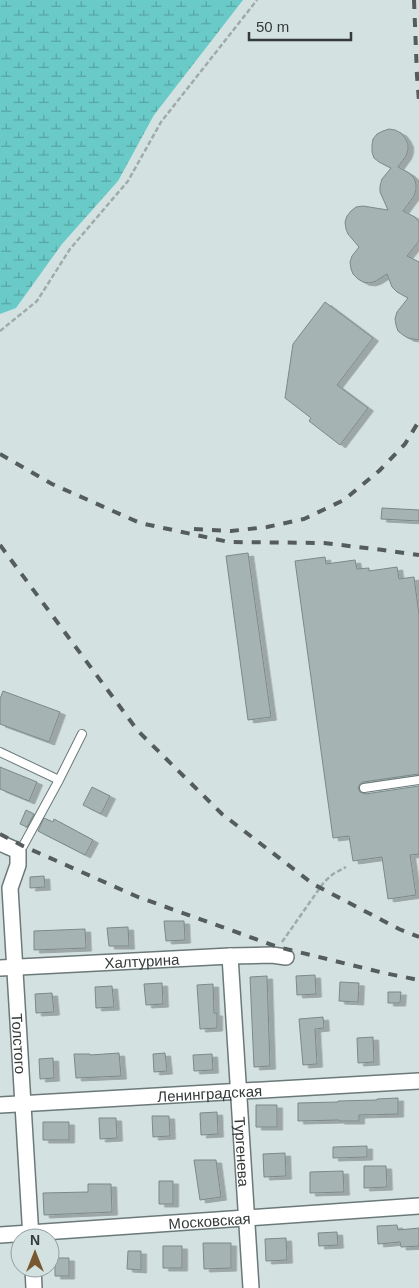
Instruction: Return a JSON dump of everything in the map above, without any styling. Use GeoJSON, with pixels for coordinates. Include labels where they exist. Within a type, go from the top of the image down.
{"type":"FeatureCollection","features":[{"type":"Feature","properties":{"kind":"street"},"geometry":{"type":"LineString","coordinates":[[0,843],[18,851]]}},
{"type":"Feature","properties":{"kind":"street","name":"Толстого"},"geometry":{"type":"LineString","coordinates":[[18,851],[18,865],[10,888],[7,968],[23,1104],[31,1228]]}},
{"type":"Feature","properties":{"kind":"street","name":"Халтурина"},"geometry":{"type":"LineString","coordinates":[[7,968],[230,956],[279,956]]}},
{"type":"Feature","properties":{"kind":"street","name":"Тургенева"},"geometry":{"type":"LineString","coordinates":[[230,956],[251,1288]]}},
{"type":"Feature","properties":{"kind":"street","name":"Ленинградская"},"geometry":{"type":"LineString","coordinates":[[0,1105],[419,1080]]}},
{"type":"Feature","properties":{"kind":"street","name":"Московская"},"geometry":{"type":"LineString","coordinates":[[60,1234],[419,1206]]}},
{"type":"Feature","properties":{"kind":"lane"},"geometry":{"type":"LineString","coordinates":[[18,851],[23,846],[60,780],[82,734]]}},
{"type":"Feature","properties":{"kind":"lane"},"geometry":{"type":"LineString","coordinates":[[0,752],[60,780]]}},
{"type":"Feature","properties":{"kind":"lane"},"geometry":{"type":"LineString","coordinates":[[364,788],[419,780]]}},
{"type":"Feature","properties":{"kind":"path"},"geometry":{"type":"LineString","coordinates":[[0,330],[37,301],[70,249],[128,181],[161,122],[257,0]]}},
{"type":"Feature","properties":{"kind":"path"},"geometry":{"type":"LineString","coordinates":[[279,956],[313,897],[324,882],[333,874],[346,867]]}},
{"type":"Feature","properties":{"kind":"green space"},"geometry":{"type":"Polygon","coordinates":[[[0,0],[243,0],[154,115],[118,181],[62,244],[16,308],[0,314],[0,0]]]}},
{"type":"Feature","properties":{"kind":"building"},"geometry":{"type":"Polygon","coordinates":[[[389,129],[401,133],[408,144],[406,156],[398,167],[409,173],[414,178],[416,184],[414,196],[403,211],[415,217],[419,222],[419,241],[407,256],[419,262],[419,340],[408,338],[398,331],[395,319],[397,312],[408,298],[392,287],[387,274],[370,283],[363,282],[353,274],[350,262],[359,247],[346,229],[345,222],[347,216],[356,207],[363,206],[388,210],[380,192],[380,186],[382,179],[391,168],[374,158],[372,145],[373,139],[377,134],[389,129]]]}},
{"type":"Feature","properties":{"kind":"building"},"geometry":{"type":"Polygon","coordinates":[[[325,302],[373,338],[337,385],[368,408],[340,445],[309,421],[311,418],[285,398],[293,344],[325,302]]]}},
{"type":"Feature","properties":{"kind":"building"},"geometry":{"type":"Polygon","coordinates":[[[382,508],[419,510],[419,521],[381,519],[382,508]]]}},
{"type":"Feature","properties":{"kind":"building"},"geometry":{"type":"Polygon","coordinates":[[[248,553],[271,717],[248,720],[226,556],[248,553]]]}},
{"type":"Feature","properties":{"kind":"building"},"geometry":{"type":"Polygon","coordinates":[[[325,557],[326,564],[355,560],[357,569],[369,568],[369,571],[397,567],[399,579],[414,577],[419,615],[419,774],[363,782],[358,788],[360,792],[365,794],[419,786],[419,854],[410,855],[416,895],[388,899],[382,857],[353,861],[349,836],[333,838],[295,561],[325,557]]]}},
{"type":"Feature","properties":{"kind":"building"},"geometry":{"type":"Polygon","coordinates":[[[3,691],[60,712],[49,742],[0,724],[0,699],[3,691]]]}},
{"type":"Feature","properties":{"kind":"building"},"geometry":{"type":"Polygon","coordinates":[[[0,767],[37,782],[29,801],[0,789],[0,767]]]}},
{"type":"Feature","properties":{"kind":"building"},"geometry":{"type":"Polygon","coordinates":[[[92,787],[110,796],[101,814],[83,805],[92,787]]]}},
{"type":"Feature","properties":{"kind":"building"},"geometry":{"type":"Polygon","coordinates":[[[26,810],[34,814],[27,827],[20,824],[26,810]]]}},
{"type":"Feature","properties":{"kind":"building"},"geometry":{"type":"Polygon","coordinates":[[[44,818],[53,822],[54,819],[93,840],[85,855],[38,831],[44,818]]]}},
{"type":"Feature","properties":{"kind":"building"},"geometry":{"type":"Polygon","coordinates":[[[44,876],[45,887],[30,888],[30,877],[44,876]]]}},
{"type":"Feature","properties":{"kind":"building"},"geometry":{"type":"Polygon","coordinates":[[[164,921],[184,921],[185,940],[166,941],[164,921]]]}},
{"type":"Feature","properties":{"kind":"building"},"geometry":{"type":"Polygon","coordinates":[[[128,927],[129,946],[109,946],[107,928],[128,927]]]}},
{"type":"Feature","properties":{"kind":"building"},"geometry":{"type":"Polygon","coordinates":[[[85,929],[86,948],[34,950],[34,931],[85,929]]]}},
{"type":"Feature","properties":{"kind":"building"},"geometry":{"type":"Polygon","coordinates":[[[315,975],[316,994],[297,995],[296,976],[315,975]]]}},
{"type":"Feature","properties":{"kind":"building"},"geometry":{"type":"Polygon","coordinates":[[[267,976],[270,1066],[254,1067],[250,977],[267,976]]]}},
{"type":"Feature","properties":{"kind":"building"},"geometry":{"type":"Polygon","coordinates":[[[340,982],[359,983],[358,1002],[339,1001],[340,982]]]}},
{"type":"Feature","properties":{"kind":"building"},"geometry":{"type":"Polygon","coordinates":[[[162,983],[163,1004],[146,1005],[144,984],[162,983]]]}},
{"type":"Feature","properties":{"kind":"building"},"geometry":{"type":"Polygon","coordinates":[[[213,984],[214,1013],[217,1013],[217,1028],[200,1029],[197,985],[213,984]]]}},
{"type":"Feature","properties":{"kind":"building"},"geometry":{"type":"Polygon","coordinates":[[[112,986],[114,1007],[96,1008],[95,987],[112,986]]]}},
{"type":"Feature","properties":{"kind":"building"},"geometry":{"type":"Polygon","coordinates":[[[388,992],[401,992],[400,1003],[388,1003],[388,992]]]}},
{"type":"Feature","properties":{"kind":"building"},"geometry":{"type":"Polygon","coordinates":[[[52,993],[54,1012],[36,1013],[35,994],[52,993]]]}},
{"type":"Feature","properties":{"kind":"building"},"geometry":{"type":"Polygon","coordinates":[[[323,1017],[324,1028],[315,1029],[317,1064],[303,1065],[299,1019],[323,1017]]]}},
{"type":"Feature","properties":{"kind":"building"},"geometry":{"type":"Polygon","coordinates":[[[373,1037],[374,1062],[358,1063],[357,1038],[373,1037]]]}},
{"type":"Feature","properties":{"kind":"building"},"geometry":{"type":"Polygon","coordinates":[[[119,1053],[121,1076],[76,1078],[74,1054],[119,1053]]]}},
{"type":"Feature","properties":{"kind":"building"},"geometry":{"type":"Polygon","coordinates":[[[165,1053],[167,1071],[154,1072],[153,1054],[165,1053]]]}},
{"type":"Feature","properties":{"kind":"building"},"geometry":{"type":"Polygon","coordinates":[[[212,1054],[213,1070],[194,1071],[193,1055],[212,1054]]]}},
{"type":"Feature","properties":{"kind":"building"},"geometry":{"type":"Polygon","coordinates":[[[53,1058],[54,1078],[40,1079],[39,1059],[53,1058]]]}},
{"type":"Feature","properties":{"kind":"building"},"geometry":{"type":"Polygon","coordinates":[[[398,1098],[398,1114],[359,1115],[359,1121],[298,1121],[298,1103],[398,1098]]]}},
{"type":"Feature","properties":{"kind":"building"},"geometry":{"type":"Polygon","coordinates":[[[256,1105],[277,1105],[277,1127],[256,1127],[256,1105]]]}},
{"type":"Feature","properties":{"kind":"building"},"geometry":{"type":"Polygon","coordinates":[[[217,1112],[218,1134],[201,1135],[200,1113],[217,1112]]]}},
{"type":"Feature","properties":{"kind":"building"},"geometry":{"type":"Polygon","coordinates":[[[152,1116],[169,1116],[170,1136],[153,1137],[152,1116]]]}},
{"type":"Feature","properties":{"kind":"building"},"geometry":{"type":"Polygon","coordinates":[[[99,1118],[116,1118],[117,1138],[100,1139],[99,1118]]]}},
{"type":"Feature","properties":{"kind":"building"},"geometry":{"type":"Polygon","coordinates":[[[43,1122],[69,1122],[69,1140],[43,1140],[43,1122]]]}},
{"type":"Feature","properties":{"kind":"building"},"geometry":{"type":"Polygon","coordinates":[[[367,1146],[367,1157],[333,1158],[333,1147],[367,1146]]]}},
{"type":"Feature","properties":{"kind":"building"},"geometry":{"type":"Polygon","coordinates":[[[285,1153],[286,1176],[264,1177],[263,1154],[285,1153]]]}},
{"type":"Feature","properties":{"kind":"building"},"geometry":{"type":"Polygon","coordinates":[[[194,1160],[216,1160],[221,1197],[200,1200],[194,1160]]]}},
{"type":"Feature","properties":{"kind":"building"},"geometry":{"type":"Polygon","coordinates":[[[364,1166],[386,1166],[387,1187],[364,1188],[364,1166]]]}},
{"type":"Feature","properties":{"kind":"building"},"geometry":{"type":"Polygon","coordinates":[[[343,1171],[344,1192],[310,1193],[310,1172],[343,1171]]]}},
{"type":"Feature","properties":{"kind":"building"},"geometry":{"type":"Polygon","coordinates":[[[159,1181],[173,1181],[173,1204],[159,1204],[159,1181]]]}},
{"type":"Feature","properties":{"kind":"building"},"geometry":{"type":"Polygon","coordinates":[[[88,1184],[111,1184],[112,1212],[44,1215],[43,1193],[88,1192],[88,1184]]]}},
{"type":"Feature","properties":{"kind":"building"},"geometry":{"type":"Polygon","coordinates":[[[397,1225],[398,1230],[419,1228],[419,1246],[401,1247],[400,1242],[378,1244],[377,1226],[397,1225]]]}},
{"type":"Feature","properties":{"kind":"building"},"geometry":{"type":"Polygon","coordinates":[[[337,1232],[338,1245],[319,1246],[318,1233],[337,1232]]]}},
{"type":"Feature","properties":{"kind":"building"},"geometry":{"type":"Polygon","coordinates":[[[286,1238],[287,1260],[266,1261],[265,1239],[286,1238]]]}},
{"type":"Feature","properties":{"kind":"building"},"geometry":{"type":"Polygon","coordinates":[[[203,1243],[231,1243],[231,1268],[204,1269],[203,1243]]]}},
{"type":"Feature","properties":{"kind":"building"},"geometry":{"type":"Polygon","coordinates":[[[163,1246],[182,1246],[182,1268],[163,1268],[163,1246]]]}},
{"type":"Feature","properties":{"kind":"building"},"geometry":{"type":"Polygon","coordinates":[[[128,1251],[141,1251],[141,1270],[127,1269],[128,1251]]]}},
{"type":"Feature","properties":{"kind":"building"},"geometry":{"type":"Polygon","coordinates":[[[60,1258],[69,1258],[69,1276],[60,1276],[60,1258]]]}},
{"type":"Feature","properties":{"kind":"railway"},"geometry":{"type":"LineString","coordinates":[[414,0],[419,101]]}},
{"type":"Feature","properties":{"kind":"railway"},"geometry":{"type":"LineString","coordinates":[[194,529],[231,531],[267,527],[304,519],[344,500],[379,471],[405,444],[419,421]]}},
{"type":"Feature","properties":{"kind":"railway"},"geometry":{"type":"LineString","coordinates":[[0,454],[52,484],[140,523],[229,542],[324,543],[419,555]]}},
{"type":"Feature","properties":{"kind":"railway"},"geometry":{"type":"LineString","coordinates":[[0,545],[138,731],[222,814],[313,884],[399,929],[419,937]]}},
{"type":"Feature","properties":{"kind":"railway"},"geometry":{"type":"LineString","coordinates":[[0,834],[138,897],[278,947],[419,980]]}}]}
